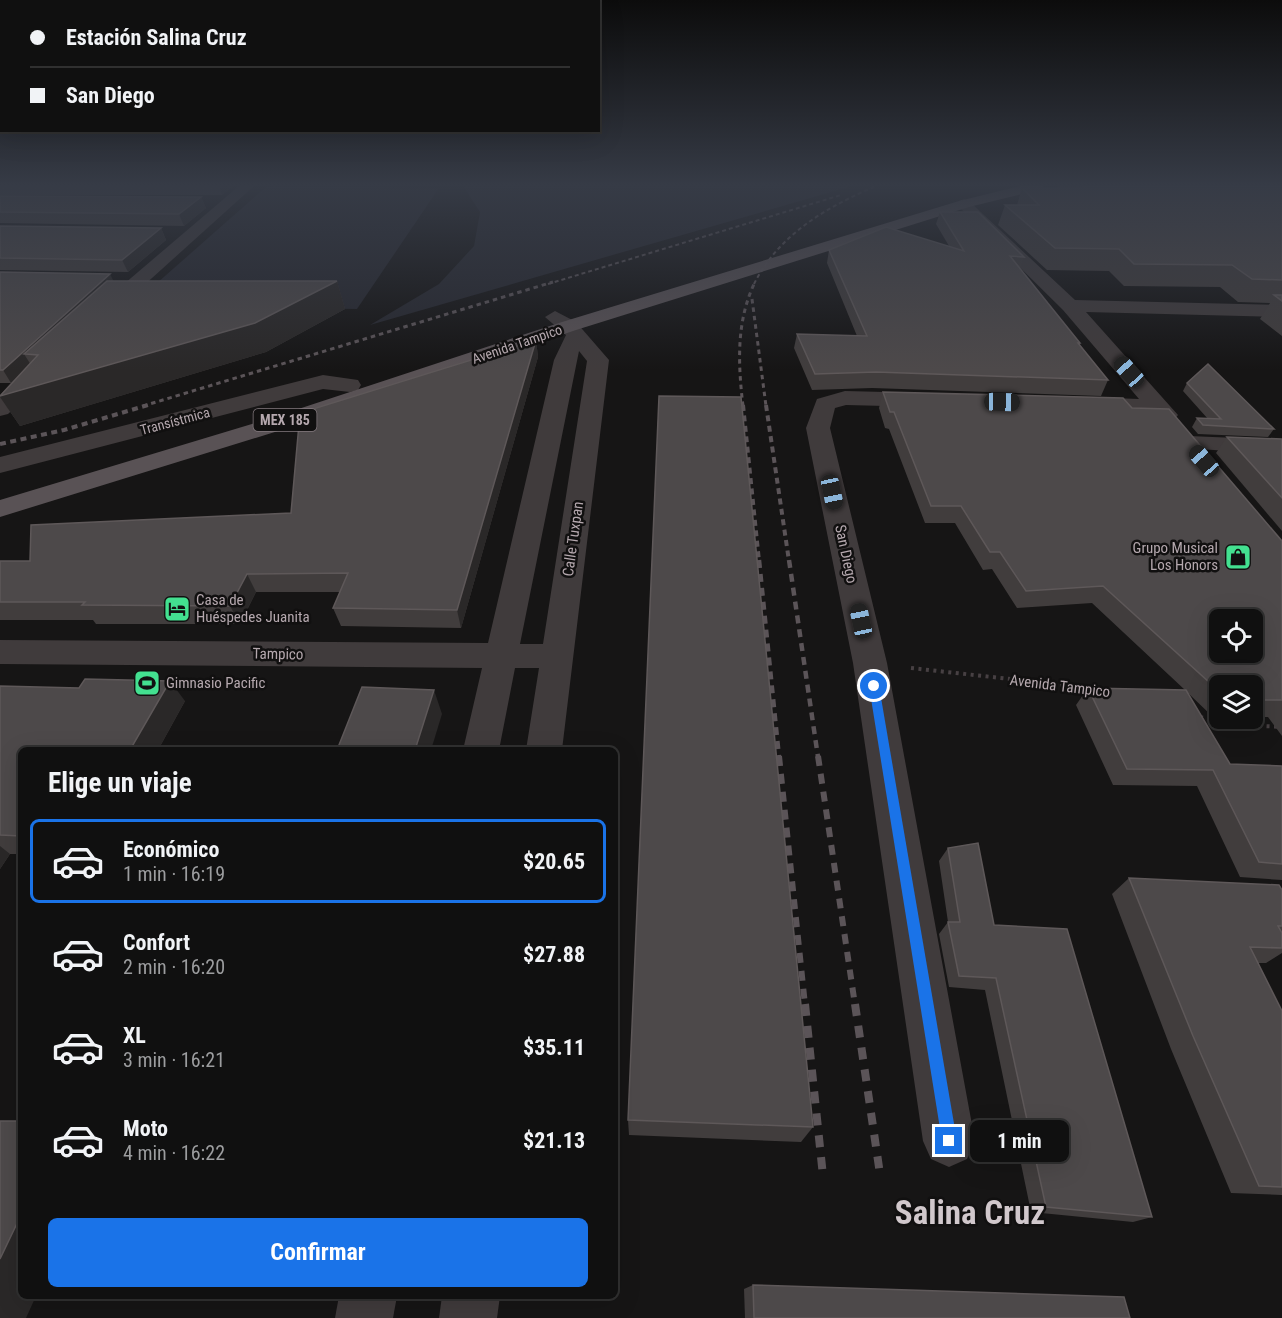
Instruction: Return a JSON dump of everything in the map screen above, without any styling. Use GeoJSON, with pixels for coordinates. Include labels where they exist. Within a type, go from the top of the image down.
{"type":"FeatureCollection","features":[{"type":"Feature","properties":{"kind":"main road","name":"Avenida Tampico"},"geometry":{"type":"LineString","coordinates":[[0,492],[350,385],[567,326],[775,248]]}},
{"type":"Feature","properties":{"kind":"main road","name":"Avenida Tampico"},"geometry":{"type":"LineString","coordinates":[[0,509],[270,426],[567,326],[822,248]]}},
{"type":"Feature","properties":{"kind":"street"},"geometry":{"type":"LineString","coordinates":[[88,326],[138,279],[165,248]]}},
{"type":"Feature","properties":{"kind":"street"},"geometry":{"type":"LineString","coordinates":[[1009,248],[1077,314],[1159,406],[1196,452],[1282,447]]}},
{"type":"Feature","properties":{"kind":"street"},"geometry":{"type":"LineString","coordinates":[[115,279],[138,279]]}},
{"type":"Feature","properties":{"kind":"street"},"geometry":{"type":"LineString","coordinates":[[1077,314],[1282,311]]}},
{"type":"Feature","properties":{"kind":"street"},"geometry":{"type":"LineString","coordinates":[[1077,314],[1282,326]]}},
{"type":"Feature","properties":{"kind":"street"},"geometry":{"type":"LineString","coordinates":[[482,747],[565,360],[567,326]]}},
{"type":"Feature","properties":{"kind":"street","name":"Calle Tuxpan"},"geometry":{"type":"LineString","coordinates":[[544,747],[598,360],[567,326]]}},
{"type":"Feature","properties":{"kind":"street"},"geometry":{"type":"LineString","coordinates":[[5,401],[55,358]]}},
{"type":"Feature","properties":{"kind":"street","name":"Transístmica"},"geometry":{"type":"LineString","coordinates":[[0,465],[323,382],[350,385]]}},
{"type":"Feature","properties":{"kind":"street","name":"San Diego"},"geometry":{"type":"LineString","coordinates":[[949,1141],[870,663],[818,428],[825,404],[845,398],[961,401]]}},
{"type":"Feature","properties":{"kind":"street"},"geometry":{"type":"LineString","coordinates":[[1054,403],[1159,406]]}},
{"type":"Feature","properties":{"kind":"street","name":"Tampico"},"geometry":{"type":"LineString","coordinates":[[0,652],[556,656]]}},
{"type":"Feature","properties":{"kind":"street"},"geometry":{"type":"LineString","coordinates":[[364,1318],[367,1299]]}},
{"type":"Feature","properties":{"kind":"street"},"geometry":{"type":"LineString","coordinates":[[468,1318],[471,1299]]}},
{"type":"Feature","properties":{"kind":"path","name":"Avenida Tampico"},"geometry":{"type":"LineString","coordinates":[[870,663],[1102,690]]}},
{"type":"Feature","properties":{"kind":"path"},"geometry":{"type":"LineString","coordinates":[[1193,715],[1227,724],[1282,727]]}},
{"type":"Feature","properties":{"kind":"shaded area"},"geometry":{"type":"Polygon","coordinates":[[[197,248],[399,248],[357,309],[131,306],[197,248]]]}},
{"type":"Feature","properties":{"kind":"shaded area"},"geometry":{"type":"Polygon","coordinates":[[[473,248],[639,248],[370,325],[439,284],[473,248]]]}},
{"type":"Feature","properties":{"kind":"building"},"geometry":{"type":"Polygon","coordinates":[[[0,248],[137,248],[122,260],[0,258],[0,248]]]}},
{"type":"Feature","properties":{"kind":"building"},"geometry":{"type":"Polygon","coordinates":[[[835,248],[953,248],[964,251],[962,248],[1014,248],[1024,257],[1010,256],[1108,380],[876,372],[815,374],[797,334],[867,336],[829,250],[835,248]]]}},
{"type":"Feature","properties":{"kind":"building"},"geometry":{"type":"Polygon","coordinates":[[[1055,248],[1282,248],[1282,280],[1252,279],[1232,265],[1134,264],[1119,249],[1055,248]]]}},
{"type":"Feature","properties":{"kind":"building"},"geometry":{"type":"Polygon","coordinates":[[[0,272],[110,274],[3,370],[0,370],[0,272]]]}},
{"type":"Feature","properties":{"kind":"building"},"geometry":{"type":"Polygon","coordinates":[[[107,281],[337,281],[255,323],[0,396],[38,355],[24,354],[107,281]]]}},
{"type":"Feature","properties":{"kind":"building"},"geometry":{"type":"Polygon","coordinates":[[[1274,295],[1282,295],[1282,301],[1274,295]]]}},
{"type":"Feature","properties":{"kind":"building"},"geometry":{"type":"Polygon","coordinates":[[[536,340],[457,610],[333,608],[348,573],[247,574],[230,606],[0,602],[0,561],[30,561],[31,525],[291,513],[300,413],[536,340]]]}},
{"type":"Feature","properties":{"kind":"building"},"geometry":{"type":"Polygon","coordinates":[[[1208,364],[1274,429],[1203,425],[1197,418],[1221,419],[1187,383],[1208,364]]]}},
{"type":"Feature","properties":{"kind":"building"},"geometry":{"type":"Polygon","coordinates":[[[883,392],[1123,398],[1132,408],[1169,409],[1282,541],[1282,700],[1263,700],[1263,675],[1209,675],[1209,682],[1103,586],[1026,591],[1000,552],[990,552],[961,506],[931,506],[894,412],[890,412],[883,392]]]}},
{"type":"Feature","properties":{"kind":"building"},"geometry":{"type":"Polygon","coordinates":[[[659,396],[741,397],[813,1127],[628,1120],[659,396]]]}},
{"type":"Feature","properties":{"kind":"building"},"geometry":{"type":"Polygon","coordinates":[[[1227,437],[1282,439],[1282,498],[1227,437]]]}},
{"type":"Feature","properties":{"kind":"building"},"geometry":{"type":"Polygon","coordinates":[[[85,679],[170,681],[132,747],[18,747],[18,836],[0,835],[0,686],[79,688],[85,679]]]}},
{"type":"Feature","properties":{"kind":"building"},"geometry":{"type":"Polygon","coordinates":[[[362,687],[434,690],[416,747],[338,747],[362,687]]]}},
{"type":"Feature","properties":{"kind":"building"},"geometry":{"type":"Polygon","coordinates":[[[1088,688],[1186,690],[1230,764],[1282,766],[1282,864],[1259,862],[1213,770],[1127,769],[1088,688]]]}},
{"type":"Feature","properties":{"kind":"building"},"geometry":{"type":"Polygon","coordinates":[[[978,843],[994,925],[1067,929],[1152,1217],[1046,1207],[996,978],[959,976],[948,922],[960,922],[948,848],[978,843]]]}},
{"type":"Feature","properties":{"kind":"building"},"geometry":{"type":"Polygon","coordinates":[[[1129,878],[1279,885],[1282,890],[1282,926],[1278,926],[1282,933],[1282,948],[1250,947],[1282,1011],[1282,1187],[1259,1186],[1193,1036],[1129,878]]]}},
{"type":"Feature","properties":{"kind":"building"},"geometry":{"type":"Polygon","coordinates":[[[0,1121],[18,1121],[18,1221],[0,1259],[0,1121]]]}},
{"type":"Feature","properties":{"kind":"building"},"geometry":{"type":"Polygon","coordinates":[[[753,1285],[1124,1297],[1130,1318],[754,1318],[753,1285]]]}},
{"type":"Feature","properties":{"kind":"railway"},"geometry":{"type":"LineString","coordinates":[[548,284],[668,248]]}},
{"type":"Feature","properties":{"kind":"railway"},"geometry":{"type":"LineString","coordinates":[[755,283],[764,266],[780,248]]}},
{"type":"Feature","properties":{"kind":"railway"},"geometry":{"type":"LineString","coordinates":[[143,406],[553,282]]}},
{"type":"Feature","properties":{"kind":"railway"},"geometry":{"type":"LineString","coordinates":[[743,406],[740,343],[744,312],[755,283]]}},
{"type":"Feature","properties":{"kind":"railway"},"geometry":{"type":"LineString","coordinates":[[752,299],[766,406]]}},
{"type":"Feature","properties":{"kind":"railway"},"geometry":{"type":"LineString","coordinates":[[0,444],[64,430],[148,405]]}},
{"type":"Feature","properties":{"kind":"railway"},"geometry":{"type":"LineString","coordinates":[[743,405],[759,561]]}},
{"type":"Feature","properties":{"kind":"railway"},"geometry":{"type":"LineString","coordinates":[[766,405],[789,561]]}},
{"type":"Feature","properties":{"kind":"railway"},"geometry":{"type":"LineString","coordinates":[[759,560],[779,757]]}},
{"type":"Feature","properties":{"kind":"railway"},"geometry":{"type":"LineString","coordinates":[[789,560],[818,757]]}},
{"type":"Feature","properties":{"kind":"railway"},"geometry":{"type":"LineString","coordinates":[[779,756],[805,1005]]}},
{"type":"Feature","properties":{"kind":"railway"},"geometry":{"type":"LineString","coordinates":[[818,756],[855,1005]]}},
{"type":"Feature","properties":{"kind":"railway"},"geometry":{"type":"LineString","coordinates":[[805,1004],[823,1176]]}},
{"type":"Feature","properties":{"kind":"railway"},"geometry":{"type":"LineString","coordinates":[[855,1004],[880,1174]]}},
{"type":"Feature","properties":{"kind":"place","name":"Grupo Musical Los Honors"},"geometry":{"type":"Point","coordinates":[1238,557]}},
{"type":"Feature","properties":{"kind":"place","name":"Casa de Huéspedes Juanita"},"geometry":{"type":"Point","coordinates":[177,609]}},
{"type":"Feature","properties":{"kind":"place","name":"Gimnasio Pacific"},"geometry":{"type":"Point","coordinates":[147,683]}},
{"type":"Feature","properties":{"kind":"district","name":"Salina Cruz"},"geometry":{"type":"Point","coordinates":[970,1212]}},
{"type":"Feature","properties":{"kind":"route"},"geometry":{"type":"LineString","coordinates":[[874,686],[949,1141]]}}]}
